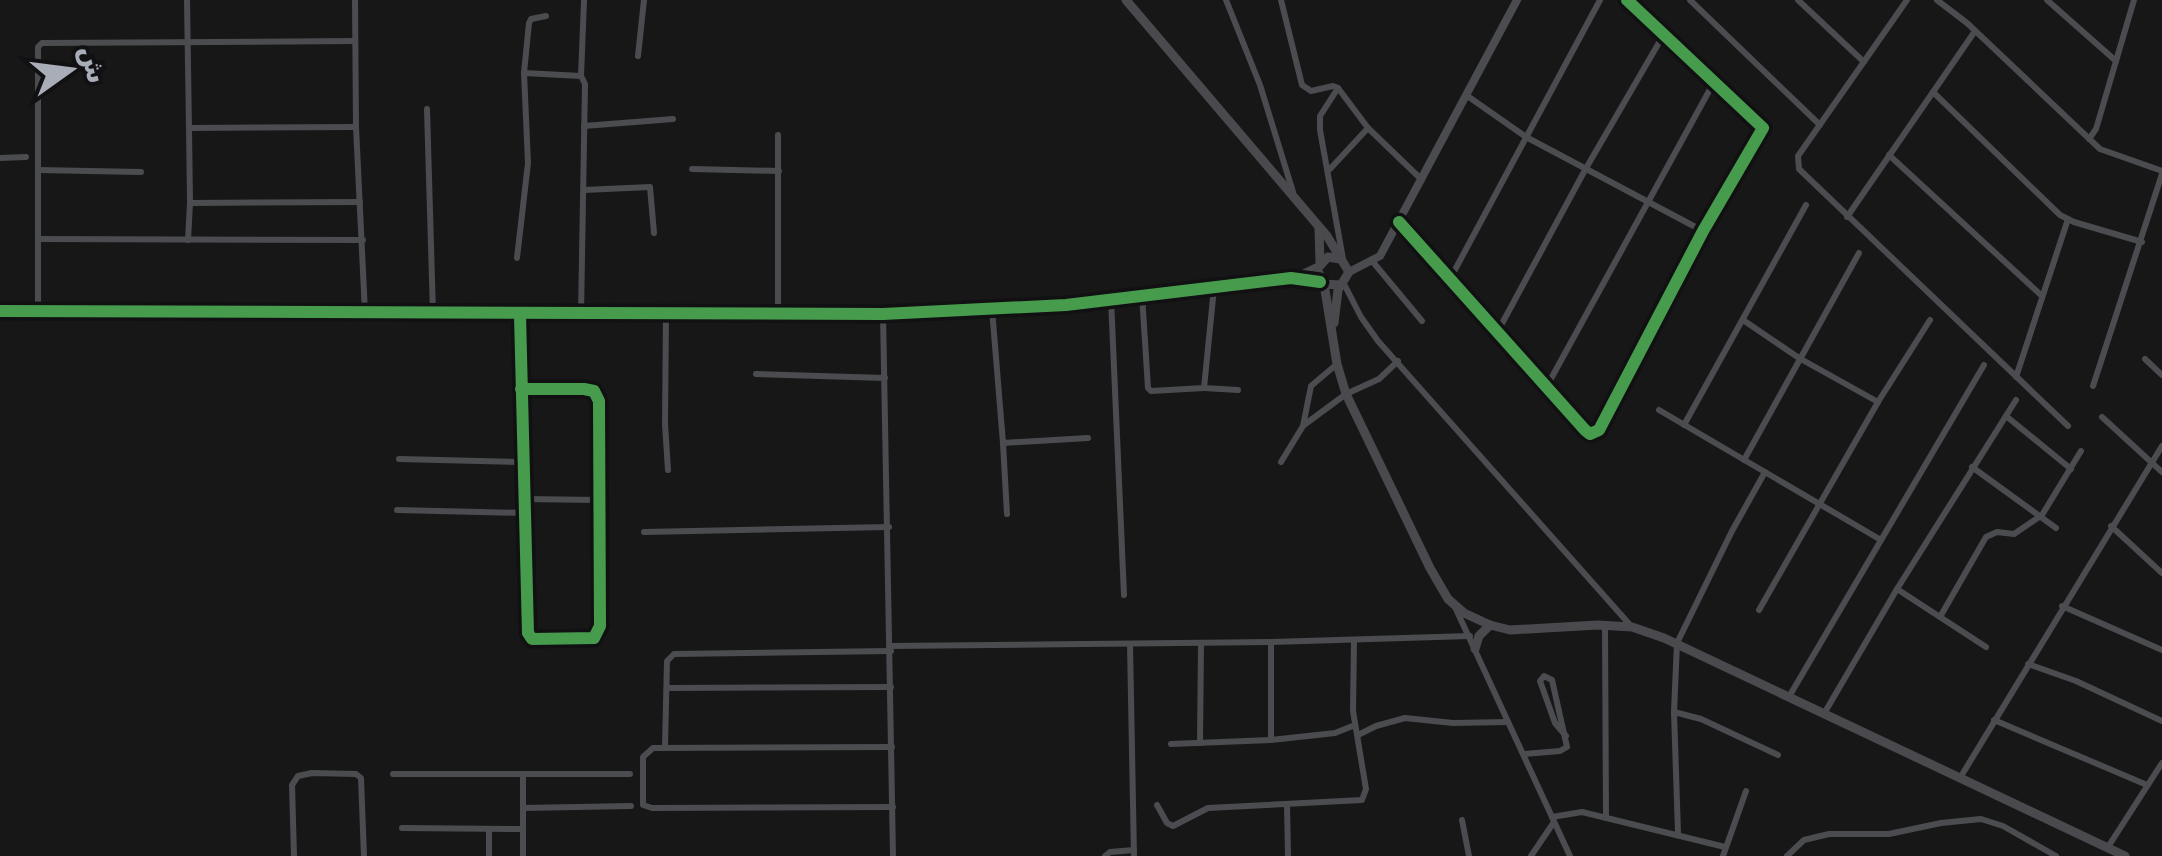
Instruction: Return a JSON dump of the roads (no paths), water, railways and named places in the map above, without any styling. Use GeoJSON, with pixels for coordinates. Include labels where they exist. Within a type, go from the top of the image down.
{"type":"FeatureCollection","features":[{"type":"Feature","properties":{"kind":"main road"},"geometry":{"type":"LineString","coordinates":[[1126,0],[1294,193],[1344,264],[1334,338]]}},
{"type":"Feature","properties":{"kind":"main road"},"geometry":{"type":"LineString","coordinates":[[1316,222],[1322,240],[1322,283],[1346,394],[1430,568],[1455,606],[1490,626],[1520,630],[1632,627],[1677,643],[2125,856]]}},
{"type":"Feature","properties":{"kind":"main road"},"geometry":{"type":"LineString","coordinates":[[1319,264],[1328,257],[1344,264]]}},
{"type":"Feature","properties":{"kind":"main road"},"geometry":{"type":"LineString","coordinates":[[1322,283],[1341,283]]}},
{"type":"Feature","properties":{"kind":"main road"},"geometry":{"type":"LineString","coordinates":[[1476,649],[1480,636],[1490,626]]}},
{"type":"Feature","properties":{"kind":"street"},"geometry":{"type":"LineString","coordinates":[[187,0],[188,240]]}},
{"type":"Feature","properties":{"kind":"street"},"geometry":{"type":"LineString","coordinates":[[355,0],[356,127],[365,313]]}},
{"type":"Feature","properties":{"kind":"street"},"geometry":{"type":"LineString","coordinates":[[638,56],[644,0]]}},
{"type":"Feature","properties":{"kind":"street"},"geometry":{"type":"LineString","coordinates":[[1226,0],[1260,85],[1294,193]]}},
{"type":"Feature","properties":{"kind":"street"},"geometry":{"type":"LineString","coordinates":[[1281,0],[1302,85],[1311,91],[1338,88],[1368,128],[1422,180]]}},
{"type":"Feature","properties":{"kind":"street"},"geometry":{"type":"LineString","coordinates":[[1373,262],[1399,222],[1517,0]]}},
{"type":"Feature","properties":{"kind":"street"},"geometry":{"type":"LineString","coordinates":[[1450,279],[1600,0]]}},
{"type":"Feature","properties":{"kind":"street"},"geometry":{"type":"LineString","coordinates":[[1399,222],[1590,434],[1599,430],[1703,232],[1763,128],[1628,0]]}},
{"type":"Feature","properties":{"kind":"street"},"geometry":{"type":"LineString","coordinates":[[1690,0],[1820,125]]}},
{"type":"Feature","properties":{"kind":"street"},"geometry":{"type":"LineString","coordinates":[[1798,0],[1809,4],[1864,62]]}},
{"type":"Feature","properties":{"kind":"street"},"geometry":{"type":"LineString","coordinates":[[1908,0],[1798,156],[1797,165],[1804,177],[2068,426]]}},
{"type":"Feature","properties":{"kind":"street"},"geometry":{"type":"LineString","coordinates":[[1937,0],[2089,139],[2112,156],[2162,173],[2093,386]]}},
{"type":"Feature","properties":{"kind":"street"},"geometry":{"type":"LineString","coordinates":[[2047,0],[2116,61]]}},
{"type":"Feature","properties":{"kind":"street"},"geometry":{"type":"LineString","coordinates":[[2089,139],[2096,129],[2134,0]]}},
{"type":"Feature","properties":{"kind":"street"},"geometry":{"type":"LineString","coordinates":[[581,314],[584,1]]}},
{"type":"Feature","properties":{"kind":"street"},"geometry":{"type":"LineString","coordinates":[[517,258],[528,163],[524,74],[529,24],[531,18],[546,16]]}},
{"type":"Feature","properties":{"kind":"street"},"geometry":{"type":"LineString","coordinates":[[1847,217],[1975,31]]}},
{"type":"Feature","properties":{"kind":"street"},"geometry":{"type":"LineString","coordinates":[[1498,331],[1584,170],[1664,34]]}},
{"type":"Feature","properties":{"kind":"street"},"geometry":{"type":"LineString","coordinates":[[38,311],[38,46],[355,41]]}},
{"type":"Feature","properties":{"kind":"street"},"geometry":{"type":"LineString","coordinates":[[524,74],[581,76]]}},
{"type":"Feature","properties":{"kind":"street"},"geometry":{"type":"LineString","coordinates":[[1547,386],[1714,82]]}},
{"type":"Feature","properties":{"kind":"street"},"geometry":{"type":"LineString","coordinates":[[1338,88],[1320,116],[1320,130],[1344,264],[1373,262]]}},
{"type":"Feature","properties":{"kind":"street"},"geometry":{"type":"LineString","coordinates":[[1933,92],[2068,219],[2142,242]]}},
{"type":"Feature","properties":{"kind":"street"},"geometry":{"type":"LineString","coordinates":[[1466,95],[1526,137],[1703,232]]}},
{"type":"Feature","properties":{"kind":"street"},"geometry":{"type":"LineString","coordinates":[[427,109],[433,314]]}},
{"type":"Feature","properties":{"kind":"street"},"geometry":{"type":"LineString","coordinates":[[584,126],[674,119]]}},
{"type":"Feature","properties":{"kind":"street"},"geometry":{"type":"LineString","coordinates":[[189,128],[356,127]]}},
{"type":"Feature","properties":{"kind":"street"},"geometry":{"type":"LineString","coordinates":[[1329,170],[1368,128]]}},
{"type":"Feature","properties":{"kind":"street"},"geometry":{"type":"LineString","coordinates":[[778,135],[778,315]]}},
{"type":"Feature","properties":{"kind":"street"},"geometry":{"type":"LineString","coordinates":[[1890,155],[2042,296]]}},
{"type":"Feature","properties":{"kind":"street"},"geometry":{"type":"LineString","coordinates":[[0,158],[26,157]]}},
{"type":"Feature","properties":{"kind":"street"},"geometry":{"type":"LineString","coordinates":[[692,169],[779,171]]}},
{"type":"Feature","properties":{"kind":"street"},"geometry":{"type":"LineString","coordinates":[[38,170],[141,172]]}},
{"type":"Feature","properties":{"kind":"street"},"geometry":{"type":"LineString","coordinates":[[584,190],[650,186],[654,233]]}},
{"type":"Feature","properties":{"kind":"street"},"geometry":{"type":"LineString","coordinates":[[190,203],[360,202]]}},
{"type":"Feature","properties":{"kind":"street"},"geometry":{"type":"LineString","coordinates":[[1684,425],[1806,205]]}},
{"type":"Feature","properties":{"kind":"street"},"geometry":{"type":"LineString","coordinates":[[2016,376],[2068,219]]}},
{"type":"Feature","properties":{"kind":"street"},"geometry":{"type":"LineString","coordinates":[[38,240],[363,240]]}},
{"type":"Feature","properties":{"kind":"street"},"geometry":{"type":"LineString","coordinates":[[1744,460],[1858,253]]}},
{"type":"Feature","properties":{"kind":"street"},"geometry":{"type":"LineString","coordinates":[[1373,262],[1422,321]]}},
{"type":"Feature","properties":{"kind":"street"},"geometry":{"type":"LineString","coordinates":[[1290,278],[1319,264]]}},
{"type":"Feature","properties":{"kind":"street"},"geometry":{"type":"LineString","coordinates":[[0,311],[883,314],[1111,299],[1290,278],[1322,283]]}},
{"type":"Feature","properties":{"kind":"street"},"geometry":{"type":"LineString","coordinates":[[1341,283],[1366,325],[1632,627]]}},
{"type":"Feature","properties":{"kind":"street"},"geometry":{"type":"LineString","coordinates":[[1204,388],[1214,288]]}},
{"type":"Feature","properties":{"kind":"street"},"geometry":{"type":"LineString","coordinates":[[1142,295],[1148,388],[1238,390]]}},
{"type":"Feature","properties":{"kind":"street"},"geometry":{"type":"LineString","coordinates":[[1111,299],[1124,596]]}},
{"type":"Feature","properties":{"kind":"street"},"geometry":{"type":"LineString","coordinates":[[992,309],[1007,514]]}},
{"type":"Feature","properties":{"kind":"street"},"geometry":{"type":"LineString","coordinates":[[666,314],[668,470]]}},
{"type":"Feature","properties":{"kind":"street"},"geometry":{"type":"LineString","coordinates":[[883,314],[893,856]]}},
{"type":"Feature","properties":{"kind":"street"},"geometry":{"type":"LineString","coordinates":[[520,315],[521,388],[524,513],[528,633],[532,640],[588,639],[599,633],[600,626],[598,396],[584,389],[521,388]]}},
{"type":"Feature","properties":{"kind":"street"},"geometry":{"type":"LineString","coordinates":[[1743,320],[1798,358],[1878,402]]}},
{"type":"Feature","properties":{"kind":"street"},"geometry":{"type":"LineString","coordinates":[[1758,610],[1930,320]]}},
{"type":"Feature","properties":{"kind":"street"},"geometry":{"type":"LineString","coordinates":[[2146,360],[2162,375]]}},
{"type":"Feature","properties":{"kind":"street"},"geometry":{"type":"LineString","coordinates":[[1303,426],[1346,394],[1379,380],[1398,362]]}},
{"type":"Feature","properties":{"kind":"street"},"geometry":{"type":"LineString","coordinates":[[1282,462],[1303,426],[1311,386],[1337,364]]}},
{"type":"Feature","properties":{"kind":"street"},"geometry":{"type":"LineString","coordinates":[[1790,695],[1984,365]]}},
{"type":"Feature","properties":{"kind":"street"},"geometry":{"type":"LineString","coordinates":[[756,374],[885,378]]}},
{"type":"Feature","properties":{"kind":"street"},"geometry":{"type":"LineString","coordinates":[[1825,712],[2016,400]]}},
{"type":"Feature","properties":{"kind":"street"},"geometry":{"type":"LineString","coordinates":[[1659,410],[1880,540]]}},
{"type":"Feature","properties":{"kind":"street"},"geometry":{"type":"LineString","coordinates":[[2006,416],[2071,469]]}},
{"type":"Feature","properties":{"kind":"street"},"geometry":{"type":"LineString","coordinates":[[2102,417],[2162,472]]}},
{"type":"Feature","properties":{"kind":"street"},"geometry":{"type":"LineString","coordinates":[[1003,443],[1088,438]]}},
{"type":"Feature","properties":{"kind":"street"},"geometry":{"type":"LineString","coordinates":[[1959,780],[2162,446]]}},
{"type":"Feature","properties":{"kind":"street"},"geometry":{"type":"LineString","coordinates":[[1940,617],[1988,535],[2014,534],[2040,517],[2081,452]]}},
{"type":"Feature","properties":{"kind":"street"},"geometry":{"type":"LineString","coordinates":[[399,459],[523,462]]}},
{"type":"Feature","properties":{"kind":"street"},"geometry":{"type":"LineString","coordinates":[[1972,468],[2056,528]]}},
{"type":"Feature","properties":{"kind":"street"},"geometry":{"type":"LineString","coordinates":[[1678,833],[1674,712],[1677,643],[1765,472]]}},
{"type":"Feature","properties":{"kind":"street"},"geometry":{"type":"LineString","coordinates":[[524,499],[598,500]]}},
{"type":"Feature","properties":{"kind":"street"},"geometry":{"type":"LineString","coordinates":[[397,510],[524,513]]}},
{"type":"Feature","properties":{"kind":"street"},"geometry":{"type":"LineString","coordinates":[[2111,526],[2162,572]]}},
{"type":"Feature","properties":{"kind":"street"},"geometry":{"type":"LineString","coordinates":[[644,532],[888,527]]}},
{"type":"Feature","properties":{"kind":"street"},"geometry":{"type":"LineString","coordinates":[[1897,589],[1986,647]]}},
{"type":"Feature","properties":{"kind":"street"},"geometry":{"type":"LineString","coordinates":[[1455,606],[1570,856]]}},
{"type":"Feature","properties":{"kind":"street"},"geometry":{"type":"LineString","coordinates":[[2062,606],[2162,650]]}},
{"type":"Feature","properties":{"kind":"street"},"geometry":{"type":"LineString","coordinates":[[1605,626],[1606,818]]}},
{"type":"Feature","properties":{"kind":"street"},"geometry":{"type":"LineString","coordinates":[[665,746],[667,661],[678,652],[1470,636]]}},
{"type":"Feature","properties":{"kind":"street"},"geometry":{"type":"LineString","coordinates":[[1157,805],[1173,826],[1208,808],[1362,800],[1366,789],[1356,725],[1354,641]]}},
{"type":"Feature","properties":{"kind":"street"},"geometry":{"type":"LineString","coordinates":[[1270,642],[1271,740]]}},
{"type":"Feature","properties":{"kind":"street"},"geometry":{"type":"LineString","coordinates":[[1200,643],[1200,743]]}},
{"type":"Feature","properties":{"kind":"street"},"geometry":{"type":"LineString","coordinates":[[1106,856],[1110,852],[1134,853],[1130,644]]}},
{"type":"Feature","properties":{"kind":"street"},"geometry":{"type":"LineString","coordinates":[[2028,664],[2076,681],[2162,721]]}},
{"type":"Feature","properties":{"kind":"street"},"geometry":{"type":"LineString","coordinates":[[1524,754],[1565,750],[1566,736],[1552,680],[1544,676],[1540,682],[1555,723],[1566,736]]}},
{"type":"Feature","properties":{"kind":"street"},"geometry":{"type":"LineString","coordinates":[[667,688],[891,687]]}},
{"type":"Feature","properties":{"kind":"street"},"geometry":{"type":"LineString","coordinates":[[1674,712],[1696,717],[1778,754]]}},
{"type":"Feature","properties":{"kind":"street"},"geometry":{"type":"LineString","coordinates":[[1358,735],[1405,718],[1452,724],[1508,722]]}},
{"type":"Feature","properties":{"kind":"street"},"geometry":{"type":"LineString","coordinates":[[1994,720],[2147,785]]}},
{"type":"Feature","properties":{"kind":"street"},"geometry":{"type":"LineString","coordinates":[[1172,744],[1271,740],[1335,733],[1356,725]]}},
{"type":"Feature","properties":{"kind":"street"},"geometry":{"type":"LineString","coordinates":[[892,747],[649,749],[644,754],[642,795],[646,807],[893,807]]}},
{"type":"Feature","properties":{"kind":"street"},"geometry":{"type":"LineString","coordinates":[[2108,847],[2162,763]]}},
{"type":"Feature","properties":{"kind":"street"},"geometry":{"type":"LineString","coordinates":[[294,856],[292,785],[298,776],[312,772],[356,774],[362,778],[364,856]]}},
{"type":"Feature","properties":{"kind":"street"},"geometry":{"type":"LineString","coordinates":[[394,774],[630,774]]}},
{"type":"Feature","properties":{"kind":"street"},"geometry":{"type":"LineString","coordinates":[[522,774],[523,856]]}},
{"type":"Feature","properties":{"kind":"street"},"geometry":{"type":"LineString","coordinates":[[1723,856],[1746,791]]}},
{"type":"Feature","properties":{"kind":"street"},"geometry":{"type":"LineString","coordinates":[[1286,804],[1288,856]]}},
{"type":"Feature","properties":{"kind":"street"},"geometry":{"type":"LineString","coordinates":[[523,808],[631,806]]}},
{"type":"Feature","properties":{"kind":"street"},"geometry":{"type":"LineString","coordinates":[[1530,856],[1553,820],[1582,812],[1725,847]]}},
{"type":"Feature","properties":{"kind":"street"},"geometry":{"type":"LineString","coordinates":[[1787,856],[1804,840],[1828,834],[1889,834],[1980,819],[2003,826],[2056,856]]}},
{"type":"Feature","properties":{"kind":"street"},"geometry":{"type":"LineString","coordinates":[[1462,820],[1470,856]]}},
{"type":"Feature","properties":{"kind":"street"},"geometry":{"type":"LineString","coordinates":[[402,828],[523,829]]}},
{"type":"Feature","properties":{"kind":"street"},"geometry":{"type":"LineString","coordinates":[[489,828],[489,856]]}}]}
